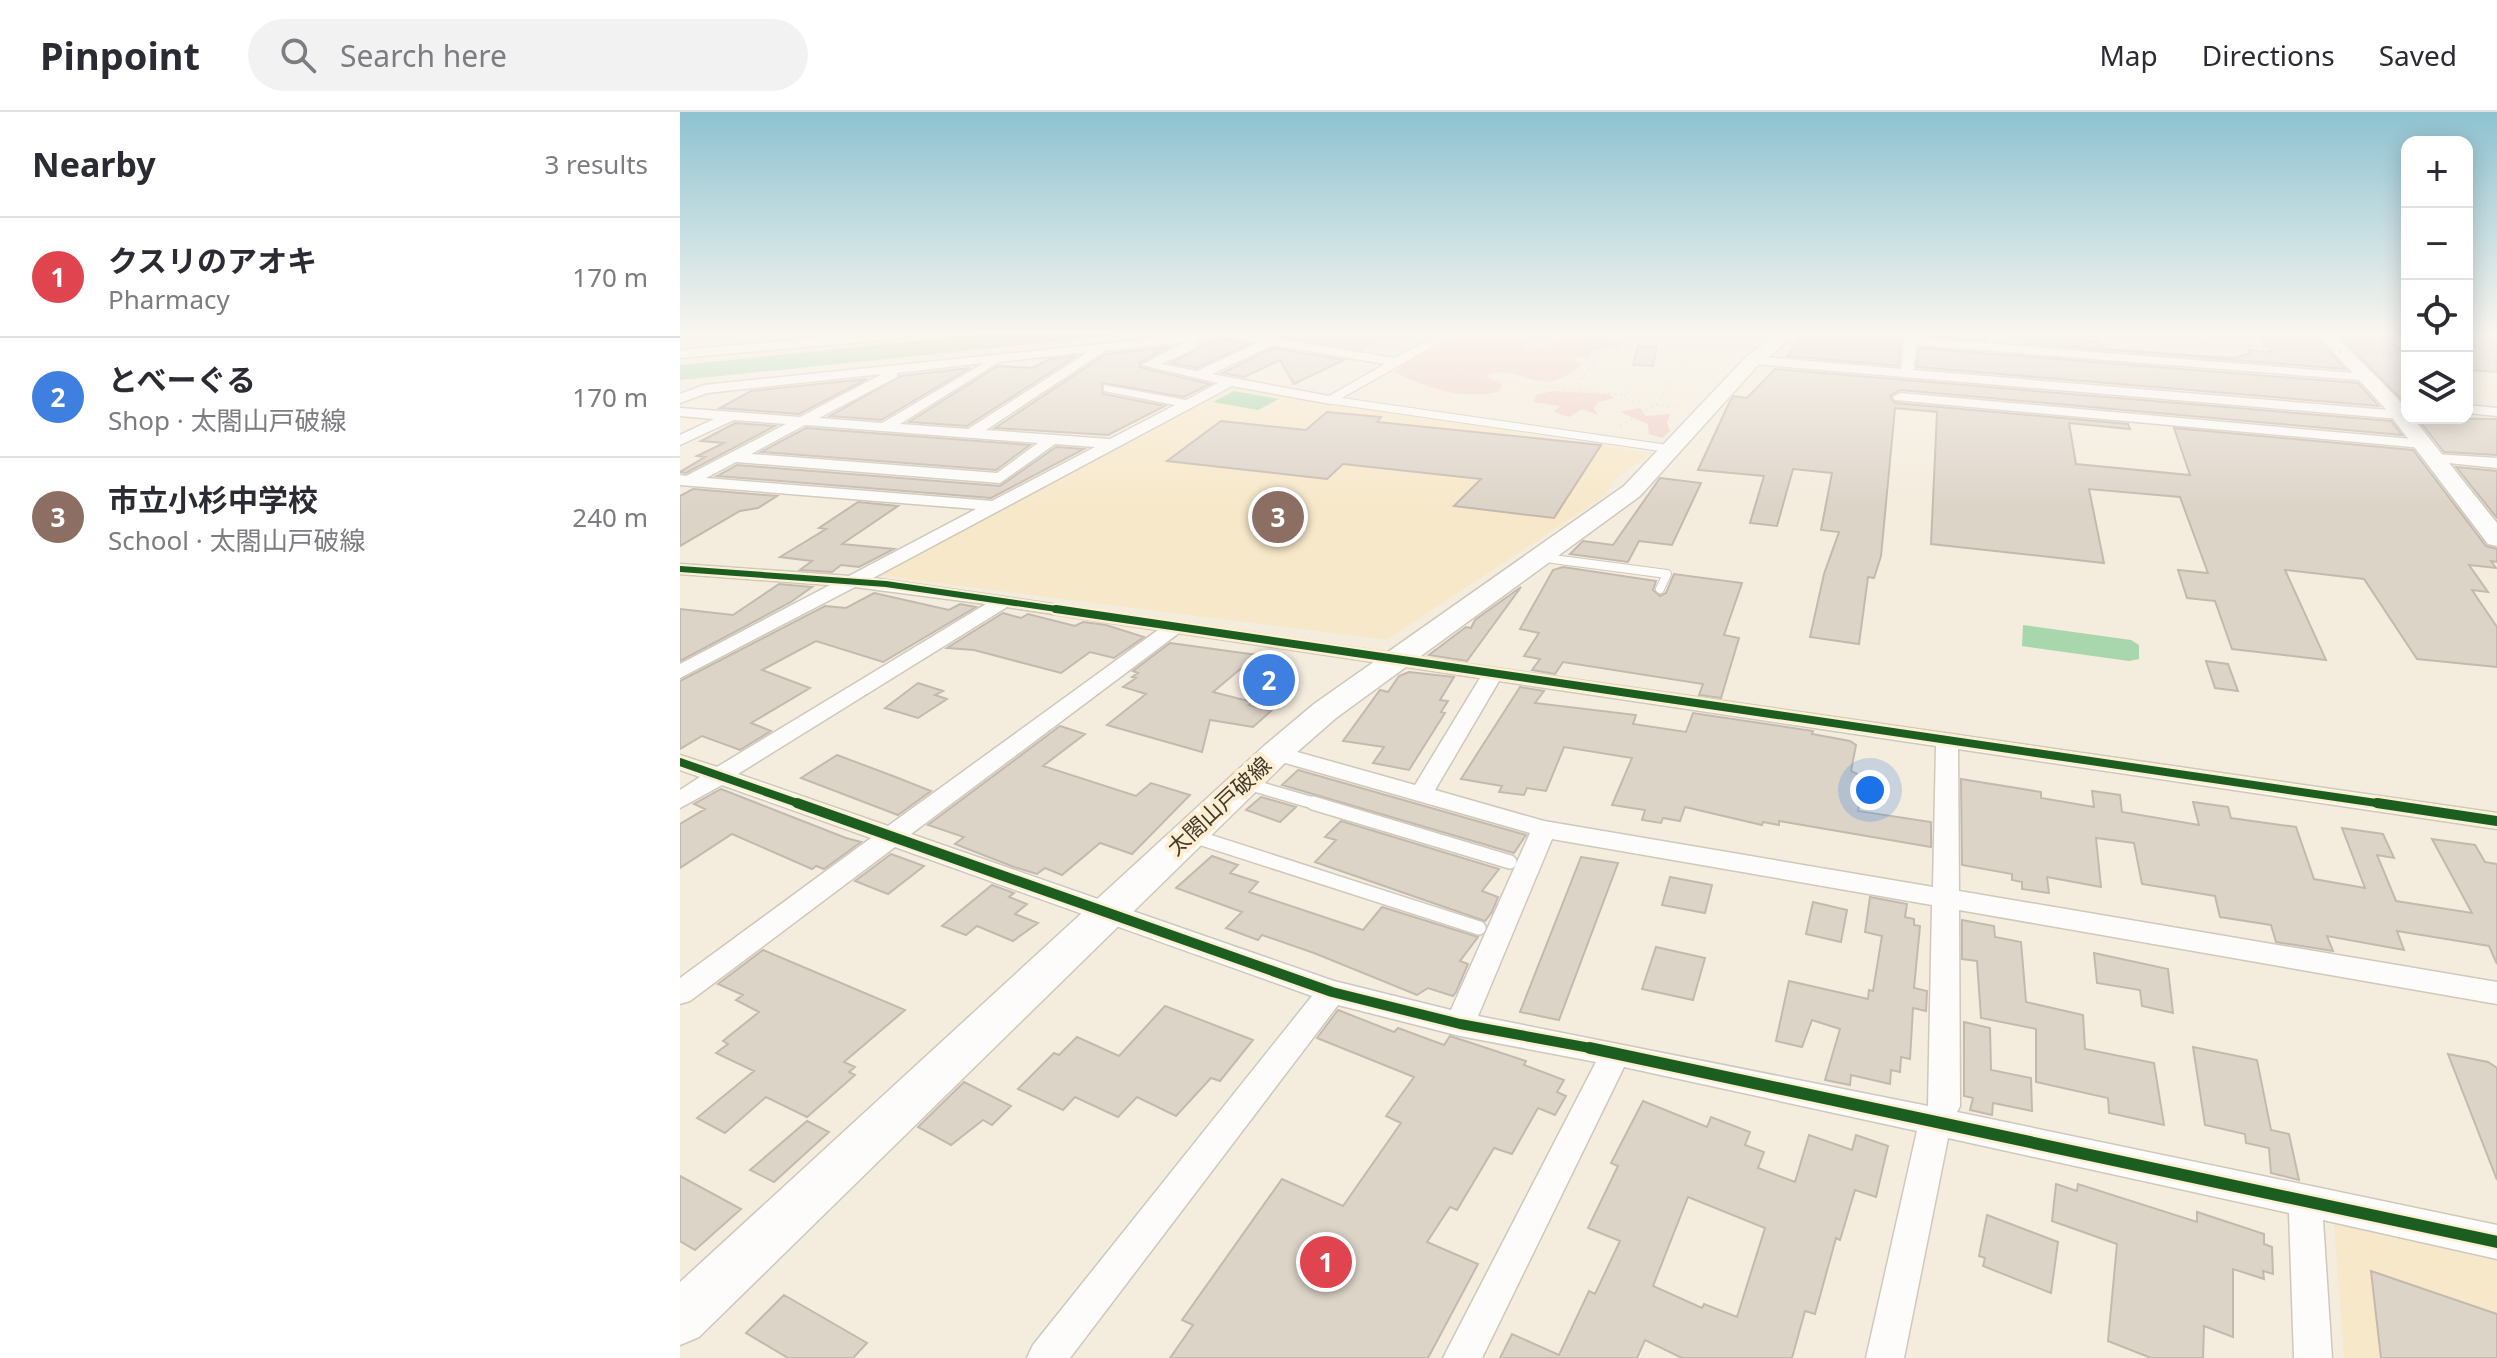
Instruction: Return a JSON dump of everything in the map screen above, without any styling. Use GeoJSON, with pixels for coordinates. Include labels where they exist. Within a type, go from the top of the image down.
{"type":"FeatureCollection","features":[{"type":"Feature","properties":{"kind":"main road","name":"太閤山戸破線"},"geometry":{"type":"LineString","coordinates":[[680,1318],[1276,753],[1325,711],[1632,491],[1724,392]]}},
{"type":"Feature","properties":{"kind":"main road"},"geometry":{"type":"LineString","coordinates":[[2382,392],[2399,408],[2429,451],[2489,521],[2497,539]]}},
{"type":"Feature","properties":{"kind":"street"},"geometry":{"type":"LineString","coordinates":[[683,482],[857,392]]}},
{"type":"Feature","properties":{"kind":"street"},"geometry":{"type":"LineString","coordinates":[[886,426],[944,392]]}},
{"type":"Feature","properties":{"kind":"street"},"geometry":{"type":"LineString","coordinates":[[972,433],[1035,392]]}},
{"type":"Feature","properties":{"kind":"street"},"geometry":{"type":"LineString","coordinates":[[1129,392],[1188,404]]}},
{"type":"Feature","properties":{"kind":"street"},"geometry":{"type":"LineString","coordinates":[[680,672],[1211,392]]}},
{"type":"Feature","properties":{"kind":"street"},"geometry":{"type":"LineString","coordinates":[[1287,392],[1331,400],[1345,392]]}},
{"type":"Feature","properties":{"kind":"street"},"geometry":{"type":"LineString","coordinates":[[1902,392],[1899,403],[2166,420],[2429,451],[2497,463]]}},
{"type":"Feature","properties":{"kind":"street"},"geometry":{"type":"LineString","coordinates":[[2132,392],[2399,408]]}},
{"type":"Feature","properties":{"kind":"street"},"geometry":{"type":"LineString","coordinates":[[2154,394],[2166,420]]}},
{"type":"Feature","properties":{"kind":"street"},"geometry":{"type":"LineString","coordinates":[[2473,410],[2497,412]]}},
{"type":"Feature","properties":{"kind":"street"},"geometry":{"type":"LineString","coordinates":[[680,412],[1114,444]]}},
{"type":"Feature","properties":{"kind":"street"},"geometry":{"type":"LineString","coordinates":[[680,441],[732,416]]}},
{"type":"Feature","properties":{"kind":"street"},"geometry":{"type":"LineString","coordinates":[[734,457],[1000,478],[1052,439]]}},
{"type":"Feature","properties":{"kind":"street"},"geometry":{"type":"LineString","coordinates":[[683,482],[995,506]]}},
{"type":"Feature","properties":{"kind":"street"},"geometry":{"type":"LineString","coordinates":[[680,569],[847,582],[1004,601],[2497,821]]}},
{"type":"Feature","properties":{"kind":"street"},"geometry":{"type":"LineString","coordinates":[[680,800],[1004,601]]}},
{"type":"Feature","properties":{"kind":"street"},"geometry":{"type":"LineString","coordinates":[[680,993],[1177,625]]}},
{"type":"Feature","properties":{"kind":"street"},"geometry":{"type":"LineString","coordinates":[[1421,794],[1493,673]]}},
{"type":"Feature","properties":{"kind":"street"},"geometry":{"type":"LineString","coordinates":[[1885,1358],[1935,1123],[1944,1106],[1947,741]]}},
{"type":"Feature","properties":{"kind":"street"},"geometry":{"type":"LineString","coordinates":[[1276,753],[1544,829],[2497,993]]}},
{"type":"Feature","properties":{"kind":"street"},"geometry":{"type":"LineString","coordinates":[[680,762],[1332,992],[1460,1024],[1616,1053],[2497,1242]]}},
{"type":"Feature","properties":{"kind":"street"},"geometry":{"type":"LineString","coordinates":[[1460,1024],[1544,829]]}},
{"type":"Feature","properties":{"kind":"street"},"geometry":{"type":"LineString","coordinates":[[1046,1358],[1332,992]]}},
{"type":"Feature","properties":{"kind":"street"},"geometry":{"type":"LineString","coordinates":[[1462,1358],[1616,1053]]}},
{"type":"Feature","properties":{"kind":"street"},"geometry":{"type":"LineString","coordinates":[[2305,1201],[2313,1358]]}},
{"type":"Feature","properties":{"kind":"lane"},"geometry":{"type":"LineString","coordinates":[[1331,400],[1671,449]]}},
{"type":"Feature","properties":{"kind":"lane"},"geometry":{"type":"LineString","coordinates":[[1537,557],[1667,574],[1660,589]]}},
{"type":"Feature","properties":{"kind":"lane"},"geometry":{"type":"LineString","coordinates":[[1244,782],[1510,862]]}},
{"type":"Feature","properties":{"kind":"lane"},"geometry":{"type":"LineString","coordinates":[[1188,834],[1479,928]]}},
{"type":"Feature","properties":{"kind":"path"},"geometry":{"type":"LineString","coordinates":[[1595,392],[1626,395]]}},
{"type":"Feature","properties":{"kind":"path"},"geometry":{"type":"LineString","coordinates":[[1627,392],[1624,400],[1705,412]]}},
{"type":"Feature","properties":{"kind":"path"},"geometry":{"type":"LineString","coordinates":[[1619,426],[1657,404],[1664,392]]}},
{"type":"Feature","properties":{"kind":"shaded area"},"geometry":{"type":"Polygon","coordinates":[[[1217,392],[1271,392],[1652,453],[1613,480],[1603,497],[1387,640],[875,575],[1217,392]]]}},
{"type":"Feature","properties":{"kind":"shaded area"},"geometry":{"type":"Polygon","coordinates":[[[1232,392],[1279,399],[1258,410],[1213,402],[1232,392]]]}},
{"type":"Feature","properties":{"kind":"shaded area"},"geometry":{"type":"Polygon","coordinates":[[[1452,392],[1497,392],[1485,394],[1452,392]]]}},
{"type":"Feature","properties":{"kind":"shaded area"},"geometry":{"type":"Polygon","coordinates":[[[1574,392],[1607,394],[1615,398],[1598,402],[1594,408],[1598,415],[1582,409],[1569,417],[1554,412],[1560,406],[1533,402],[1536,395],[1574,392]]]}},
{"type":"Feature","properties":{"kind":"shaded area"},"geometry":{"type":"Polygon","coordinates":[[[1640,408],[1646,416],[1670,414],[1667,423],[1670,431],[1662,438],[1649,434],[1648,424],[1620,412],[1640,408]]]}},
{"type":"Feature","properties":{"kind":"shaded area"},"geometry":{"type":"Polygon","coordinates":[[[2023,625],[2131,640],[2139,645],[2139,659],[2129,661],[2022,646],[2023,625]]]}},
{"type":"Feature","properties":{"kind":"shaded area"},"geometry":{"type":"Polygon","coordinates":[[[2334,1224],[2497,1261],[2497,1358],[2344,1358],[2334,1224]]]}},
{"type":"Feature","properties":{"kind":"building"},"geometry":{"type":"Polygon","coordinates":[[[749,392],[841,392],[799,414],[720,408],[749,392]]]}},
{"type":"Feature","properties":{"kind":"building"},"geometry":{"type":"Polygon","coordinates":[[[872,392],[929,392],[881,420],[830,416],[872,392]]]}},
{"type":"Feature","properties":{"kind":"building"},"geometry":{"type":"Polygon","coordinates":[[[956,392],[1020,392],[967,426],[909,422],[956,392]]]}},
{"type":"Feature","properties":{"kind":"building"},"geometry":{"type":"Polygon","coordinates":[[[1049,392],[1103,392],[1165,406],[1108,435],[995,428],[1049,392]]]}},
{"type":"Feature","properties":{"kind":"building"},"geometry":{"type":"Polygon","coordinates":[[[1156,392],[1194,392],[1184,397],[1156,392]]]}},
{"type":"Feature","properties":{"kind":"building"},"geometry":{"type":"Polygon","coordinates":[[[1753,392],[1896,392],[1890,396],[1895,403],[2128,424],[2130,429],[2069,423],[2076,464],[2190,475],[2174,428],[2413,450],[2486,546],[2497,549],[2497,562],[2491,561],[2496,568],[2469,565],[2488,592],[2472,590],[2497,627],[2497,667],[2417,659],[2364,579],[2285,570],[2326,660],[2232,649],[2215,601],[2187,598],[2178,570],[2208,573],[2180,497],[2089,489],[2104,563],[1931,544],[1937,412],[1895,408],[1881,556],[1874,578],[1868,577],[1859,644],[1810,637],[1824,574],[1839,532],[1821,530],[1832,473],[1793,469],[1777,526],[1750,523],[1764,476],[1698,470],[1730,401],[1734,396],[1747,398],[1753,392]]]}},
{"type":"Feature","properties":{"kind":"building"},"geometry":{"type":"Polygon","coordinates":[[[1924,392],[2049,392],[2391,421],[2402,435],[1924,392]]]}},
{"type":"Feature","properties":{"kind":"building"},"geometry":{"type":"Polygon","coordinates":[[[2215,392],[2366,392],[2379,406],[2215,392]]]}},
{"type":"Feature","properties":{"kind":"building"},"geometry":{"type":"Polygon","coordinates":[[[1327,412],[1381,417],[1377,422],[1601,445],[1554,518],[1454,506],[1481,479],[1343,464],[1327,479],[1167,461],[1221,421],[1306,430],[1327,412]]]}},
{"type":"Feature","properties":{"kind":"building"},"geometry":{"type":"Polygon","coordinates":[[[2473,419],[2497,419],[2497,455],[2444,452],[2422,424],[2473,424],[2473,419]]]}},
{"type":"Feature","properties":{"kind":"building"},"geometry":{"type":"Polygon","coordinates":[[[735,423],[775,426],[686,473],[680,472],[705,457],[697,456],[724,443],[701,441],[735,423]]]}},
{"type":"Feature","properties":{"kind":"building"},"geometry":{"type":"Polygon","coordinates":[[[806,428],[1030,445],[996,470],[761,452],[806,428]]]}},
{"type":"Feature","properties":{"kind":"building"},"geometry":{"type":"Polygon","coordinates":[[[1056,447],[1084,449],[991,498],[717,476],[737,465],[1000,486],[1056,447]]]}},
{"type":"Feature","properties":{"kind":"building"},"geometry":{"type":"Polygon","coordinates":[[[2456,467],[2497,471],[2497,518],[2456,467]]]}},
{"type":"Feature","properties":{"kind":"building"},"geometry":{"type":"Polygon","coordinates":[[[1660,478],[1701,483],[1672,545],[1639,541],[1628,562],[1570,554],[1583,541],[1613,545],[1660,478]]]}},
{"type":"Feature","properties":{"kind":"building"},"geometry":{"type":"Polygon","coordinates":[[[693,489],[777,496],[758,508],[740,511],[680,546],[680,496],[693,489]]]}},
{"type":"Feature","properties":{"kind":"building"},"geometry":{"type":"Polygon","coordinates":[[[858,502],[898,506],[842,544],[894,549],[859,567],[841,565],[832,572],[800,570],[812,561],[780,557],[826,529],[819,528],[858,502]]]}},
{"type":"Feature","properties":{"kind":"building"},"geometry":{"type":"Polygon","coordinates":[[[1563,567],[1656,581],[1653,590],[1660,596],[1666,593],[1674,574],[1742,583],[1724,635],[1739,638],[1721,698],[1699,695],[1703,684],[1563,662],[1555,674],[1532,670],[1540,659],[1524,656],[1539,633],[1520,629],[1553,570],[1563,567]]]}},
{"type":"Feature","properties":{"kind":"building"},"geometry":{"type":"Polygon","coordinates":[[[779,584],[812,587],[791,602],[680,661],[680,609],[733,615],[779,584]]]}},
{"type":"Feature","properties":{"kind":"building"},"geometry":{"type":"Polygon","coordinates":[[[1521,587],[1467,661],[1429,655],[1466,627],[1471,628],[1475,620],[1521,587]]]}},
{"type":"Feature","properties":{"kind":"building"},"geometry":{"type":"Polygon","coordinates":[[[874,593],[949,610],[960,604],[976,607],[883,662],[816,641],[762,670],[810,688],[751,723],[771,731],[740,750],[702,736],[680,749],[680,681],[825,606],[846,608],[874,593]]]}},
{"type":"Feature","properties":{"kind":"building"},"geometry":{"type":"Polygon","coordinates":[[[1003,613],[1021,618],[1028,614],[1075,626],[1083,622],[1106,625],[1144,637],[1114,658],[1090,652],[1061,673],[974,650],[947,648],[1003,613]]]}},
{"type":"Feature","properties":{"kind":"building"},"geometry":{"type":"Polygon","coordinates":[[[1170,643],[1257,655],[1213,692],[1252,702],[1249,705],[1271,711],[1253,727],[1210,720],[1202,752],[1107,725],[1146,694],[1123,687],[1136,678],[1132,677],[1138,673],[1133,671],[1170,643]]]}},
{"type":"Feature","properties":{"kind":"building"},"geometry":{"type":"Polygon","coordinates":[[[2206,661],[2228,664],[2238,691],[2215,688],[2206,661]]]}},
{"type":"Feature","properties":{"kind":"building"},"geometry":{"type":"Polygon","coordinates":[[[1409,672],[1454,677],[1440,700],[1448,701],[1441,712],[1445,713],[1409,770],[1373,763],[1384,747],[1343,741],[1380,690],[1388,692],[1399,676],[1409,672]]]}},
{"type":"Feature","properties":{"kind":"building"},"geometry":{"type":"Polygon","coordinates":[[[918,683],[943,691],[935,695],[947,699],[918,718],[885,708],[918,683]]]}},
{"type":"Feature","properties":{"kind":"building"},"geometry":{"type":"Polygon","coordinates":[[[1520,687],[1544,691],[1535,703],[1636,715],[1633,724],[1686,732],[1693,713],[1813,731],[1812,734],[1850,741],[1856,745],[1851,771],[1863,777],[1858,811],[1931,822],[1931,847],[1779,821],[1779,825],[1763,822],[1762,825],[1685,807],[1680,821],[1663,818],[1661,823],[1642,820],[1645,810],[1612,805],[1632,758],[1564,747],[1546,791],[1527,788],[1524,795],[1499,792],[1502,786],[1461,779],[1520,687]]]}},
{"type":"Feature","properties":{"kind":"building"},"geometry":{"type":"Polygon","coordinates":[[[1060,726],[1085,734],[1043,766],[1136,796],[1151,783],[1190,795],[1132,854],[1100,843],[1062,875],[1045,868],[1037,874],[1014,867],[955,844],[964,837],[928,825],[1060,726]]]}},
{"type":"Feature","properties":{"kind":"building"},"geometry":{"type":"Polygon","coordinates":[[[837,755],[931,791],[898,815],[801,778],[837,755]]]}},
{"type":"Feature","properties":{"kind":"building"},"geometry":{"type":"Polygon","coordinates":[[[1298,770],[1526,835],[1514,853],[1282,785],[1298,770]]]}},
{"type":"Feature","properties":{"kind":"building"},"geometry":{"type":"Polygon","coordinates":[[[1961,779],[2041,792],[2041,798],[2094,807],[2092,791],[2120,795],[2122,812],[2199,825],[2193,802],[2228,807],[2231,818],[2296,827],[2314,879],[2365,888],[2342,828],[2383,834],[2394,858],[2377,855],[2396,901],[2472,913],[2432,839],[2475,845],[2485,862],[2497,864],[2497,964],[2489,946],[2397,931],[2404,950],[2327,936],[2333,951],[2276,942],[2271,925],[2220,917],[2215,896],[2142,884],[2134,843],[2096,838],[2101,887],[2047,877],[2049,893],[2022,889],[2022,882],[2012,880],[2012,874],[1962,865],[1961,779]]]}},
{"type":"Feature","properties":{"kind":"building"},"geometry":{"type":"Polygon","coordinates":[[[721,789],[861,842],[824,869],[816,866],[812,869],[732,834],[680,868],[680,824],[705,809],[694,804],[721,789]]]}},
{"type":"Feature","properties":{"kind":"building"},"geometry":{"type":"Polygon","coordinates":[[[1261,797],[1296,807],[1280,822],[1246,810],[1261,797]]]}},
{"type":"Feature","properties":{"kind":"building"},"geometry":{"type":"Polygon","coordinates":[[[1341,821],[1499,869],[1482,891],[1498,897],[1492,912],[1485,921],[1315,862],[1336,840],[1325,837],[1341,821]]]}},
{"type":"Feature","properties":{"kind":"building"},"geometry":{"type":"Polygon","coordinates":[[[891,854],[924,866],[888,894],[855,881],[891,854]]]}},
{"type":"Feature","properties":{"kind":"building"},"geometry":{"type":"Polygon","coordinates":[[[1212,856],[1238,865],[1230,873],[1258,882],[1249,892],[1363,930],[1382,907],[1478,937],[1460,961],[1468,964],[1456,992],[1453,996],[1428,988],[1417,995],[1314,953],[1262,935],[1258,940],[1226,928],[1242,912],[1176,888],[1212,856]]]}},
{"type":"Feature","properties":{"kind":"building"},"geometry":{"type":"Polygon","coordinates":[[[1581,857],[1618,863],[1559,1020],[1520,1012],[1581,857]]]}},
{"type":"Feature","properties":{"kind":"building"},"geometry":{"type":"Polygon","coordinates":[[[1670,877],[1712,885],[1705,913],[1662,905],[1670,877]]]}},
{"type":"Feature","properties":{"kind":"building"},"geometry":{"type":"Polygon","coordinates":[[[992,885],[1014,893],[1009,897],[1027,904],[1015,914],[1038,923],[1013,941],[977,926],[966,935],[942,926],[992,885]]]}},
{"type":"Feature","properties":{"kind":"building"},"geometry":{"type":"Polygon","coordinates":[[[1870,897],[1907,904],[1905,917],[1914,919],[1914,925],[1920,926],[1914,988],[1927,991],[1926,1011],[1913,1008],[1910,1059],[1901,1057],[1900,1072],[1891,1070],[1890,1084],[1851,1075],[1850,1085],[1825,1080],[1840,1029],[1812,1020],[1802,1047],[1776,1041],[1789,981],[1868,999],[1869,990],[1873,991],[1882,936],[1865,932],[1870,897]]]}},
{"type":"Feature","properties":{"kind":"building"},"geometry":{"type":"Polygon","coordinates":[[[1813,902],[1847,910],[1841,942],[1806,934],[1813,902]]]}},
{"type":"Feature","properties":{"kind":"building"},"geometry":{"type":"Polygon","coordinates":[[[1962,920],[1994,926],[1995,937],[2021,942],[2026,1002],[2083,1015],[2085,1049],[2154,1063],[2164,1125],[2109,1113],[2108,1098],[2036,1082],[2036,1029],[1981,1018],[1977,961],[1962,959],[1962,920]]]}},
{"type":"Feature","properties":{"kind":"building"},"geometry":{"type":"Polygon","coordinates":[[[1656,947],[1705,958],[1693,1000],[1642,989],[1656,947]]]}},
{"type":"Feature","properties":{"kind":"building"},"geometry":{"type":"Polygon","coordinates":[[[763,950],[905,1010],[844,1062],[855,1067],[849,1072],[855,1075],[807,1117],[766,1097],[725,1133],[697,1118],[754,1071],[716,1053],[728,1044],[723,1041],[759,1012],[736,1000],[743,995],[718,984],[763,950]]]}},
{"type":"Feature","properties":{"kind":"building"},"geometry":{"type":"Polygon","coordinates":[[[2094,953],[2168,969],[2173,1013],[2142,1006],[2140,990],[2097,983],[2094,953]]]}},
{"type":"Feature","properties":{"kind":"building"},"geometry":{"type":"Polygon","coordinates":[[[1165,1006],[1253,1040],[1220,1081],[1211,1078],[1176,1116],[1137,1097],[1118,1117],[1075,1097],[1063,1110],[1018,1089],[1054,1053],[1059,1055],[1077,1037],[1119,1056],[1165,1006]]]}},
{"type":"Feature","properties":{"kind":"building"},"geometry":{"type":"Polygon","coordinates":[[[1338,1010],[1394,1032],[1398,1028],[1444,1045],[1450,1036],[1526,1061],[1524,1065],[1564,1080],[1557,1092],[1566,1096],[1555,1115],[1538,1108],[1512,1154],[1494,1148],[1457,1210],[1450,1207],[1427,1242],[1478,1264],[1428,1358],[1170,1358],[1193,1325],[1182,1320],[1282,1179],[1343,1206],[1401,1123],[1386,1116],[1414,1077],[1317,1038],[1338,1010]]]}},
{"type":"Feature","properties":{"kind":"building"},"geometry":{"type":"Polygon","coordinates":[[[1964,1022],[1990,1028],[1991,1070],[2031,1078],[2032,1111],[1993,1103],[1992,1115],[1970,1110],[1973,1098],[1964,1096],[1964,1022]]]}},
{"type":"Feature","properties":{"kind":"building"},"geometry":{"type":"Polygon","coordinates":[[[2193,1047],[2257,1060],[2271,1130],[2289,1134],[2299,1180],[2271,1173],[2269,1148],[2246,1143],[2245,1134],[2205,1125],[2193,1047]]]}},
{"type":"Feature","properties":{"kind":"building"},"geometry":{"type":"Polygon","coordinates":[[[2448,1054],[2488,1062],[2497,1068],[2497,1180],[2448,1054]]]}},
{"type":"Feature","properties":{"kind":"building"},"geometry":{"type":"Polygon","coordinates":[[[964,1082],[1011,1106],[992,1125],[983,1120],[951,1145],[918,1127],[964,1082]]]}},
{"type":"Feature","properties":{"kind":"building"},"geometry":{"type":"Polygon","coordinates":[[[1643,1101],[1707,1127],[1711,1117],[1750,1132],[1745,1145],[1764,1152],[1758,1168],[1795,1182],[1809,1135],[1852,1150],[1856,1135],[1888,1146],[1876,1197],[1855,1190],[1840,1240],[1836,1238],[1815,1314],[1805,1311],[1792,1358],[1682,1358],[1645,1340],[1637,1358],[1500,1358],[1512,1334],[1559,1355],[1589,1291],[1595,1294],[1620,1241],[1588,1228],[1618,1166],[1611,1163],[1643,1101]],[[1688,1197],[1653,1286],[1702,1308],[1704,1304],[1737,1317],[1765,1228],[1688,1197]]]}},
{"type":"Feature","properties":{"kind":"building"},"geometry":{"type":"Polygon","coordinates":[[[807,1121],[829,1132],[774,1182],[750,1170],[807,1121]]]}},
{"type":"Feature","properties":{"kind":"building"},"geometry":{"type":"Polygon","coordinates":[[[680,1176],[741,1209],[695,1250],[680,1241],[680,1176]]]}},
{"type":"Feature","properties":{"kind":"building"},"geometry":{"type":"Polygon","coordinates":[[[2056,1184],[2077,1191],[2078,1184],[2197,1222],[2197,1212],[2264,1234],[2264,1244],[2272,1247],[2273,1274],[2263,1271],[2264,1279],[2233,1269],[2233,1337],[2204,1326],[2203,1358],[2151,1358],[2108,1341],[2117,1244],[2052,1221],[2056,1184]]]}},
{"type":"Feature","properties":{"kind":"building"},"geometry":{"type":"Polygon","coordinates":[[[1987,1215],[2058,1242],[2051,1293],[1983,1266],[1985,1258],[1979,1256],[1987,1215]]]}},
{"type":"Feature","properties":{"kind":"building"},"geometry":{"type":"Polygon","coordinates":[[[2371,1271],[2497,1314],[2497,1358],[2381,1358],[2371,1271]]]}},
{"type":"Feature","properties":{"kind":"building"},"geometry":{"type":"Polygon","coordinates":[[[784,1295],[867,1343],[853,1358],[788,1358],[746,1333],[784,1295]]]}},
{"type":"Feature","properties":{"kind":"cycle path"},"geometry":{"type":"LineString","coordinates":[[680,569],[886,584],[2497,821]]}},
{"type":"Feature","properties":{"kind":"cycle path"},"geometry":{"type":"LineString","coordinates":[[680,762],[1332,992],[1460,1024],[1616,1053],[2497,1242]]}},
{"type":"Feature","properties":{"kind":"place","name":"市立小杉中学校"},"geometry":{"type":"Point","coordinates":[1278,517]}},
{"type":"Feature","properties":{"kind":"place","name":"とべーぐる"},"geometry":{"type":"Point","coordinates":[1269,680]}},
{"type":"Feature","properties":{"kind":"place","name":"クスリのアオキ"},"geometry":{"type":"Point","coordinates":[1326,1262]}}]}
